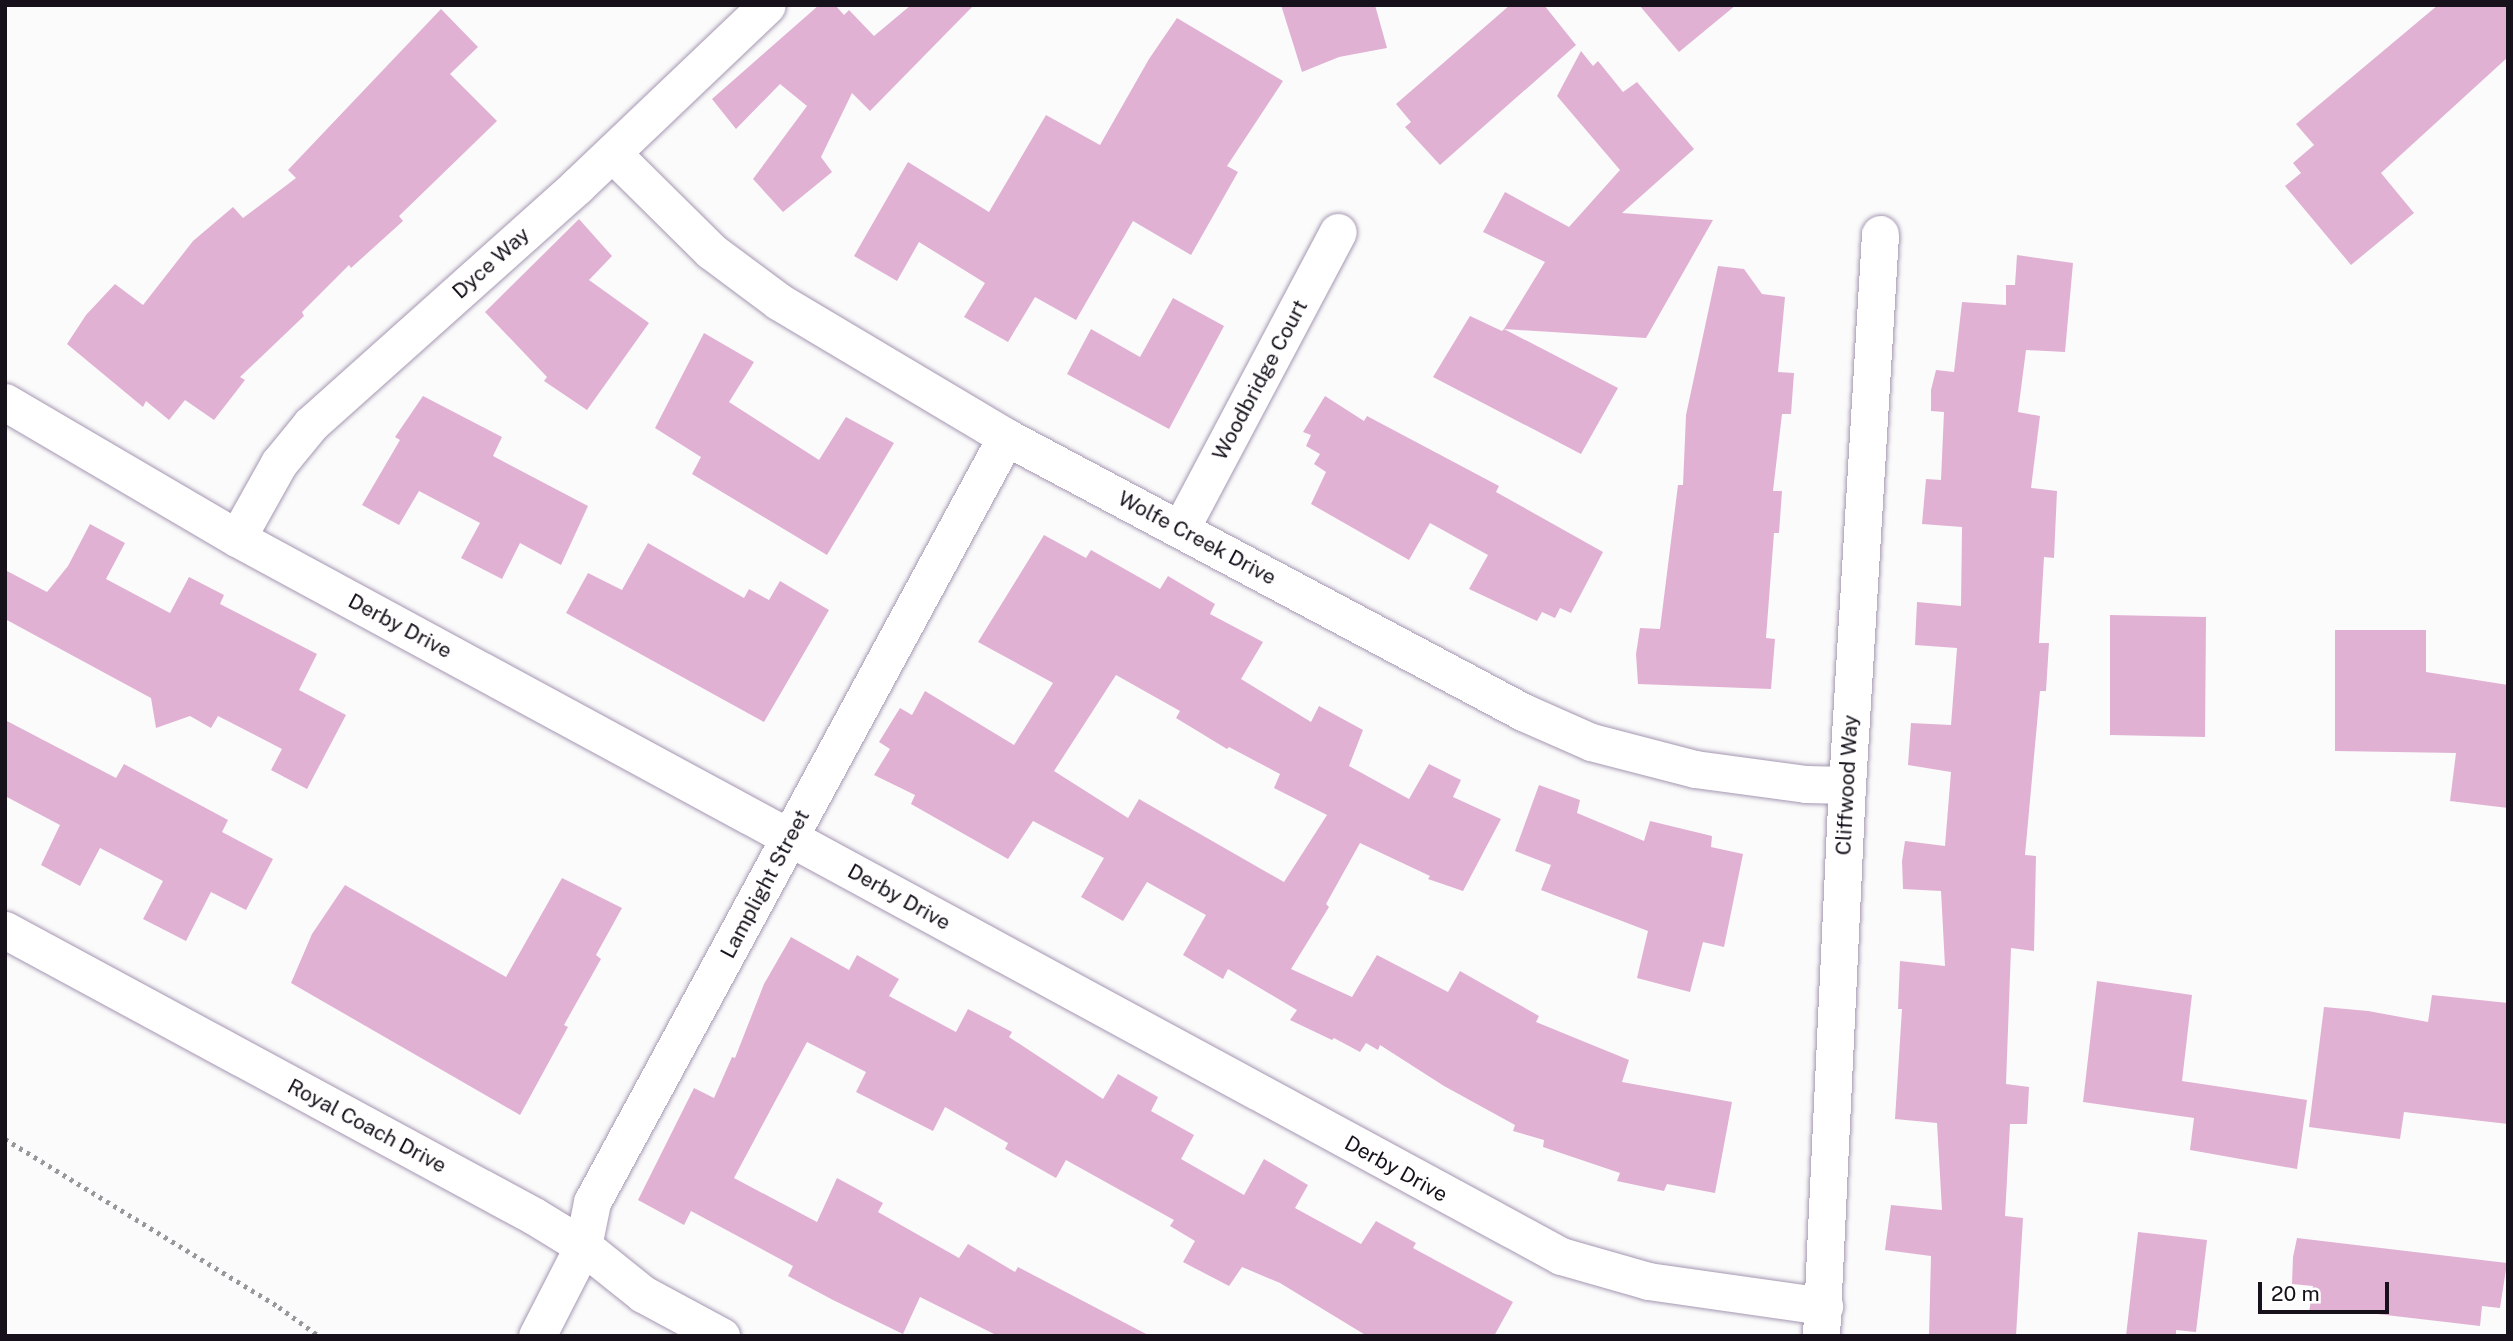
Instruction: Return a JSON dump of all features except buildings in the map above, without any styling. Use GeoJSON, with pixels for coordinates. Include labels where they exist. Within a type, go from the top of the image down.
{"type":"FeatureCollection","features":[{"type":"Feature","properties":{"kind":"street","name":"Dyce Way"},"geometry":{"type":"LineString","coordinates":[[237,538],[279,463],[312,424],[612,153],[767,5]]}},
{"type":"Feature","properties":{"kind":"street","name":"Wolfe Creek Drive"},"geometry":{"type":"LineString","coordinates":[[612,153],[711,251],[778,300],[1006,437],[1523,712],[1591,742],[1695,769],[1805,784],[1847,785]]}},
{"type":"Feature","properties":{"kind":"street","name":"Woodbridge Court"},"geometry":{"type":"LineString","coordinates":[[1181,528],[1339,232]]}},
{"type":"Feature","properties":{"kind":"street","name":"Cliffwood Way"},"geometry":{"type":"LineString","coordinates":[[1823,1321],[1847,785],[1880,233]]}},
{"type":"Feature","properties":{"kind":"street","name":"Derby Drive"},"geometry":{"type":"LineString","coordinates":[[5,402],[237,538],[1561,1256],[1648,1281],[1823,1321]]}},
{"type":"Feature","properties":{"kind":"street","name":"Lamplight Street"},"geometry":{"type":"LineString","coordinates":[[537,1336],[583,1246],[592,1202],[1006,437]]}},
{"type":"Feature","properties":{"kind":"street","name":"Royal Coach Drive"},"geometry":{"type":"LineString","coordinates":[[5,930],[583,1246],[643,1294],[721,1336]]}},
{"type":"Feature","properties":{"kind":"path"},"geometry":{"type":"LineString","coordinates":[[5,1139],[279,1307],[319,1336]]}}]}
